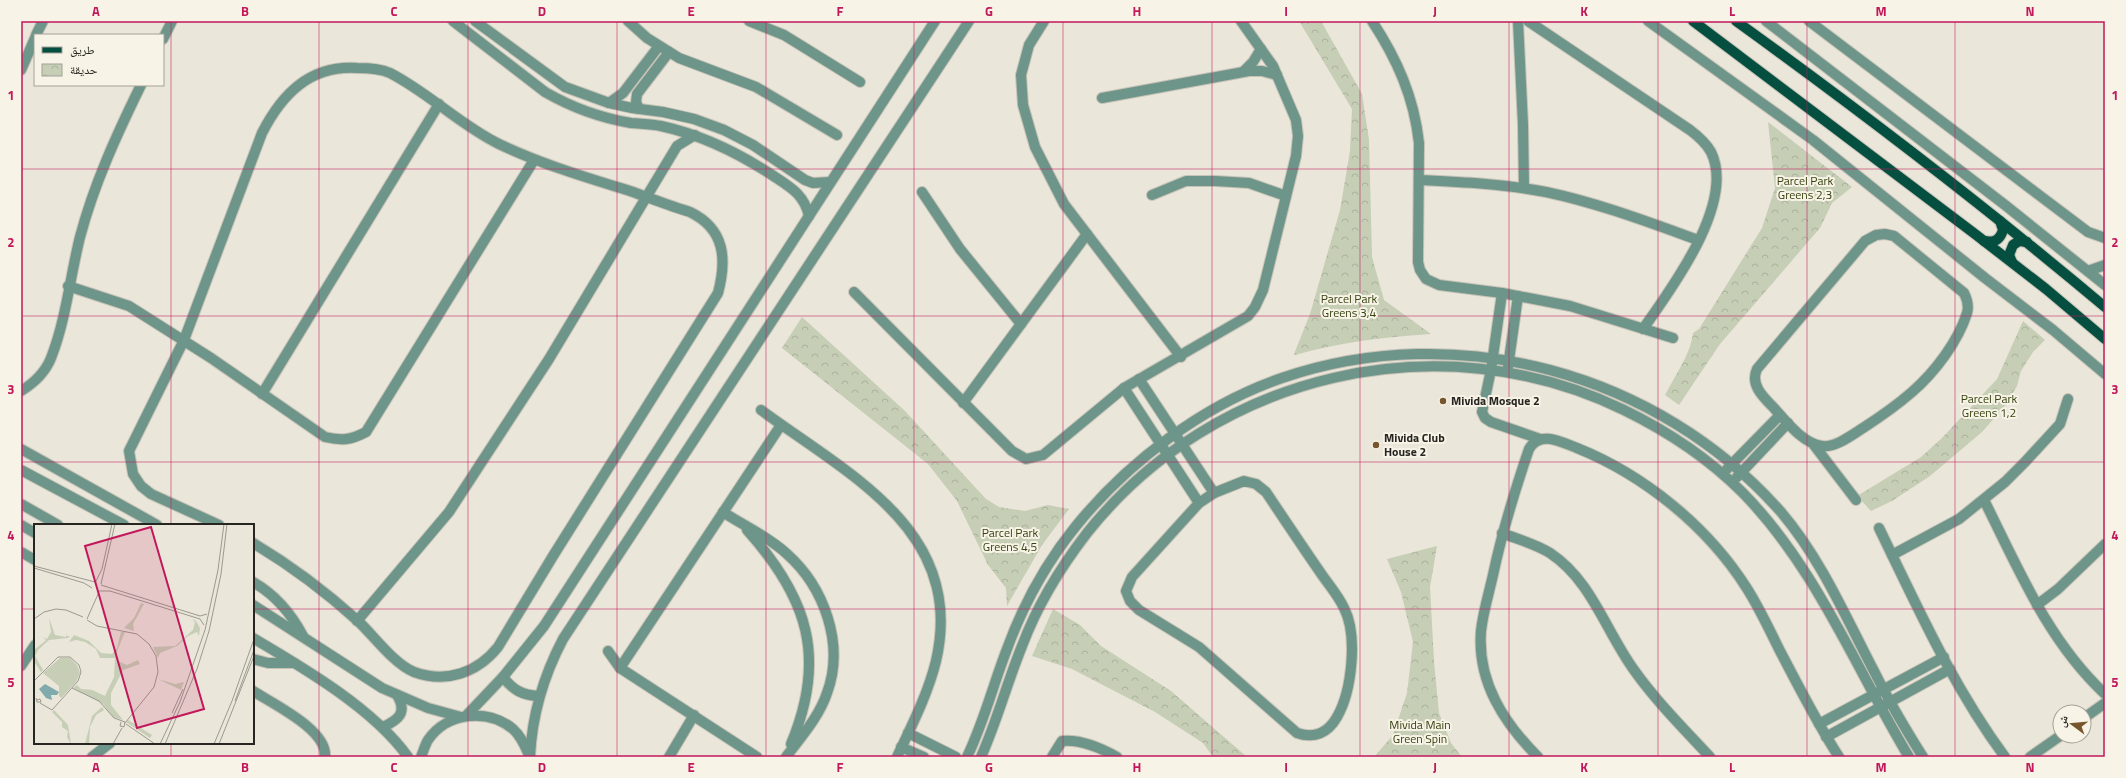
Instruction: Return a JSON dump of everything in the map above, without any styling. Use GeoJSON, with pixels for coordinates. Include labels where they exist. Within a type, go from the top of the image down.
{"type":"FeatureCollection","features":[{"type":"Feature","properties":{"kind":"main road"},"geometry":{"type":"LineString","coordinates":[[1693,21],[2012,262],[2105,338]]}},
{"type":"Feature","properties":{"kind":"main road"},"geometry":{"type":"LineString","coordinates":[[1736,21],[1836,94],[2000,221],[2105,307]]}},
{"type":"Feature","properties":{"kind":"main road"},"geometry":{"type":"LineString","coordinates":[[1984,241],[1989,242],[1998,239],[2003,230],[2000,221]]}},
{"type":"Feature","properties":{"kind":"main road"},"geometry":{"type":"LineString","coordinates":[[2012,262],[2009,255],[2013,245],[2019,241],[2027,242]]}},
{"type":"Feature","properties":{"kind":"street"},"geometry":{"type":"LineString","coordinates":[[36,34],[43,21]]}},
{"type":"Feature","properties":{"kind":"street"},"geometry":{"type":"LineString","coordinates":[[164,38],[172,21]]}},
{"type":"Feature","properties":{"kind":"street"},"geometry":{"type":"LineString","coordinates":[[453,21],[545,92],[571,105],[605,117],[660,126],[695,135],[746,157],[797,192],[805,203],[809,216]]}},
{"type":"Feature","properties":{"kind":"street"},"geometry":{"type":"LineString","coordinates":[[475,21],[559,83],[582,94],[609,103],[694,119],[724,130],[753,145],[805,180],[813,183],[830,182]]}},
{"type":"Feature","properties":{"kind":"street"},"geometry":{"type":"LineString","coordinates":[[628,21],[659,46],[669,52],[693,64],[737,78],[756,87],[837,135]]}},
{"type":"Feature","properties":{"kind":"street"},"geometry":{"type":"LineString","coordinates":[[749,21],[784,35],[860,82]]}},
{"type":"Feature","properties":{"kind":"street"},"geometry":{"type":"LineString","coordinates":[[421,757],[428,740],[443,726],[464,716],[503,677],[544,626],[935,21]]}},
{"type":"Feature","properties":{"kind":"street"},"geometry":{"type":"LineString","coordinates":[[530,757],[531,736],[538,696],[545,676],[563,639],[969,21]]}},
{"type":"Feature","properties":{"kind":"street"},"geometry":{"type":"LineString","coordinates":[[1044,21],[1029,45],[1021,75],[1023,105],[1035,147],[1064,204],[1181,356]]}},
{"type":"Feature","properties":{"kind":"street"},"geometry":{"type":"LineString","coordinates":[[854,292],[1012,451],[1026,459],[1043,455],[1124,388],[1239,322],[1255,308],[1263,290],[1296,156],[1298,136],[1296,120],[1277,75],[1261,48],[1241,21]]}},
{"type":"Feature","properties":{"kind":"street"},"geometry":{"type":"LineString","coordinates":[[1372,21],[1402,73],[1411,98],[1419,143],[1418,262],[1422,274],[1426,279],[1439,285],[1502,293],[1570,306],[1674,338]]}},
{"type":"Feature","properties":{"kind":"street"},"geometry":{"type":"LineString","coordinates":[[1518,21],[1523,125],[1524,188]]}},
{"type":"Feature","properties":{"kind":"street"},"geometry":{"type":"LineString","coordinates":[[1528,21],[1684,126],[1706,144],[1713,157],[1717,184],[1712,209],[1698,240],[1668,292],[1643,329]]}},
{"type":"Feature","properties":{"kind":"street"},"geometry":{"type":"LineString","coordinates":[[1648,21],[1813,140],[1985,278],[2053,330],[2105,374]]}},
{"type":"Feature","properties":{"kind":"street"},"geometry":{"type":"LineString","coordinates":[[1766,21],[2105,285]]}},
{"type":"Feature","properties":{"kind":"street"},"geometry":{"type":"LineString","coordinates":[[1810,21],[2088,232],[2105,238]]}},
{"type":"Feature","properties":{"kind":"street"},"geometry":{"type":"LineString","coordinates":[[486,47],[493,35]]}},
{"type":"Feature","properties":{"kind":"street"},"geometry":{"type":"LineString","coordinates":[[21,70],[34,40]]}},
{"type":"Feature","properties":{"kind":"street"},"geometry":{"type":"LineString","coordinates":[[609,103],[623,93],[659,46]]}},
{"type":"Feature","properties":{"kind":"street"},"geometry":{"type":"LineString","coordinates":[[1243,72],[1253,62],[1261,48]]}},
{"type":"Feature","properties":{"kind":"street"},"geometry":{"type":"LineString","coordinates":[[639,109],[636,102],[638,94],[669,52]]}},
{"type":"Feature","properties":{"kind":"street"},"geometry":{"type":"LineString","coordinates":[[217,524],[152,494],[141,486],[133,474],[129,451],[184,340],[262,133],[273,112],[296,86],[309,78],[342,67],[367,68],[389,72],[439,104],[483,136],[534,160],[690,212],[700,217],[711,226],[723,253],[723,273],[718,293],[553,556],[498,647],[488,659],[467,672],[443,676],[430,676],[414,672],[402,665],[357,621],[285,563],[254,544]]}},
{"type":"Feature","properties":{"kind":"street"},"geometry":{"type":"LineString","coordinates":[[1102,98],[1243,72],[1262,71],[1277,75]]}},
{"type":"Feature","properties":{"kind":"street"},"geometry":{"type":"LineString","coordinates":[[21,391],[31,385],[43,373],[51,359],[61,325],[68,286],[92,198],[106,160],[141,86]]}},
{"type":"Feature","properties":{"kind":"street"},"geometry":{"type":"LineString","coordinates":[[262,394],[439,104]]}},
{"type":"Feature","properties":{"kind":"street"},"geometry":{"type":"LineString","coordinates":[[357,621],[449,512],[549,359],[677,146],[695,135]]}},
{"type":"Feature","properties":{"kind":"street"},"geometry":{"type":"LineString","coordinates":[[68,286],[129,306],[184,340],[325,437],[345,440],[354,439],[366,432],[534,160]]}},
{"type":"Feature","properties":{"kind":"street"},"geometry":{"type":"LineString","coordinates":[[777,178],[785,166]]}},
{"type":"Feature","properties":{"kind":"street"},"geometry":{"type":"LineString","coordinates":[[1419,180],[1524,188],[1604,207],[1698,240]]}},
{"type":"Feature","properties":{"kind":"street"},"geometry":{"type":"LineString","coordinates":[[1152,195],[1186,181],[1215,181],[1249,183],[1286,196]]}},
{"type":"Feature","properties":{"kind":"street"},"geometry":{"type":"LineString","coordinates":[[922,192],[960,249],[1021,324]]}},
{"type":"Feature","properties":{"kind":"street"},"geometry":{"type":"LineString","coordinates":[[964,403],[1087,234]]}},
{"type":"Feature","properties":{"kind":"street"},"geometry":{"type":"LineString","coordinates":[[1814,445],[1824,447],[1834,444],[1855,433],[1913,391],[1934,368],[1955,339],[1968,312],[1968,300],[1964,293],[1894,236],[1876,235],[1865,241],[1757,369],[1754,381],[1757,387],[1780,415],[1814,445],[1856,500]]}},
{"type":"Feature","properties":{"kind":"street"},"geometry":{"type":"LineString","coordinates":[[2088,271],[2105,265]]}},
{"type":"Feature","properties":{"kind":"street"},"geometry":{"type":"LineString","coordinates":[[1502,293],[1491,370],[1482,406],[1485,418],[1491,422],[1540,439]]}},
{"type":"Feature","properties":{"kind":"street"},"geometry":{"type":"LineString","coordinates":[[1507,373],[1518,296]]}},
{"type":"Feature","properties":{"kind":"street"},"geometry":{"type":"LineString","coordinates":[[967,757],[982,723],[1008,645],[1020,616],[1040,579],[1073,530],[1090,509],[1133,466],[1161,444],[1208,413],[1255,389],[1280,379],[1329,365],[1379,356],[1404,354],[1454,354],[1509,360],[1582,379],[1634,400],[1684,428],[1731,464],[1780,512],[1811,553],[1837,598],[1890,702],[1923,757]]}},
{"type":"Feature","properties":{"kind":"street"},"geometry":{"type":"LineString","coordinates":[[981,757],[1022,644],[1052,584],[1070,557],[1107,509],[1131,484],[1181,444],[1248,406],[1283,392],[1316,382],[1388,368],[1444,366],[1491,370],[1553,383],[1610,403],[1649,423],[1682,443],[1722,474],[1768,519],[1796,557],[1818,592],[1880,708],[1909,757]]}},
{"type":"Feature","properties":{"kind":"street"},"geometry":{"type":"LineString","coordinates":[[1139,379],[1214,493]]}},
{"type":"Feature","properties":{"kind":"street"},"geometry":{"type":"LineString","coordinates":[[1124,388],[1199,503]]}},
{"type":"Feature","properties":{"kind":"street"},"geometry":{"type":"LineString","coordinates":[[1892,555],[1943,529],[1984,500],[2025,462],[2060,424],[2068,399]]}},
{"type":"Feature","properties":{"kind":"street"},"geometry":{"type":"LineString","coordinates":[[761,410],[850,474],[888,505],[914,535],[931,568],[941,607],[936,661],[928,685],[899,752],[924,757]]}},
{"type":"Feature","properties":{"kind":"street"},"geometry":{"type":"LineString","coordinates":[[1722,474],[1780,415]]}},
{"type":"Feature","properties":{"kind":"street"},"geometry":{"type":"LineString","coordinates":[[1732,483],[1788,423]]}},
{"type":"Feature","properties":{"kind":"street"},"geometry":{"type":"LineString","coordinates":[[620,668],[781,425]]}},
{"type":"Feature","properties":{"kind":"street"},"geometry":{"type":"LineString","coordinates":[[1538,757],[1520,738],[1498,707],[1488,685],[1482,662],[1481,641],[1483,619],[1502,533],[1529,449],[1533,443],[1540,439],[1549,438],[1570,445],[1618,468],[1652,490],[1702,532],[1726,558],[1746,587],[1826,737],[1839,757]]}},
{"type":"Feature","properties":{"kind":"street"},"geometry":{"type":"LineString","coordinates":[[21,449],[155,524]]}},
{"type":"Feature","properties":{"kind":"street"},"geometry":{"type":"LineString","coordinates":[[21,470],[122,524]]}},
{"type":"Feature","properties":{"kind":"street"},"geometry":{"type":"LineString","coordinates":[[1244,481],[1256,484],[1266,492],[1345,608],[1351,640],[1349,688],[1346,700],[1334,721],[1323,732],[1314,736],[1297,733],[1199,647],[1139,610],[1130,601],[1126,591],[1132,577],[1199,503],[1214,493],[1244,481]]}},
{"type":"Feature","properties":{"kind":"street"},"geometry":{"type":"LineString","coordinates":[[1984,500],[2037,605],[2057,639],[2092,682],[2105,694]]}},
{"type":"Feature","properties":{"kind":"street"},"geometry":{"type":"LineString","coordinates":[[21,504],[56,524]]}},
{"type":"Feature","properties":{"kind":"street"},"geometry":{"type":"LineString","coordinates":[[723,512],[743,526],[768,539],[786,552],[802,567],[820,597],[831,631],[832,671],[828,692],[810,724],[786,757]]}},
{"type":"Feature","properties":{"kind":"street"},"geometry":{"type":"LineString","coordinates":[[21,525],[34,532]]}},
{"type":"Feature","properties":{"kind":"street"},"geometry":{"type":"LineString","coordinates":[[743,526],[780,570],[792,591],[804,622],[809,660],[806,693],[799,722],[786,757]]}},
{"type":"Feature","properties":{"kind":"street"},"geometry":{"type":"LineString","coordinates":[[1879,528],[1950,669],[1982,723],[2005,757]]}},
{"type":"Feature","properties":{"kind":"street"},"geometry":{"type":"LineString","coordinates":[[1502,533],[1548,552],[1576,576],[1591,596],[1633,669],[1710,757]]}},
{"type":"Feature","properties":{"kind":"street"},"geometry":{"type":"LineString","coordinates":[[2037,605],[2058,589],[2105,544]]}},
{"type":"Feature","properties":{"kind":"street"},"geometry":{"type":"LineString","coordinates":[[21,552],[34,559]]}},
{"type":"Feature","properties":{"kind":"street"},"geometry":{"type":"LineString","coordinates":[[254,583],[274,596],[286,608],[303,636]]}},
{"type":"Feature","properties":{"kind":"street"},"geometry":{"type":"LineString","coordinates":[[254,606],[397,696],[428,708],[464,716],[483,716],[499,720],[513,729],[523,742],[530,757]]}},
{"type":"Feature","properties":{"kind":"street"},"geometry":{"type":"LineString","coordinates":[[254,639],[295,663],[370,716],[383,727],[408,757]]}},
{"type":"Feature","properties":{"kind":"street"},"geometry":{"type":"LineString","coordinates":[[21,666],[34,646]]}},
{"type":"Feature","properties":{"kind":"street"},"geometry":{"type":"LineString","coordinates":[[608,651],[620,668],[757,757]]}},
{"type":"Feature","properties":{"kind":"street"},"geometry":{"type":"LineString","coordinates":[[1819,724],[1944,657]]}},
{"type":"Feature","properties":{"kind":"street"},"geometry":{"type":"LineString","coordinates":[[254,659],[268,663],[295,663]]}},
{"type":"Feature","properties":{"kind":"street"},"geometry":{"type":"LineString","coordinates":[[1826,737],[1950,669]]}},
{"type":"Feature","properties":{"kind":"street"},"geometry":{"type":"LineString","coordinates":[[503,677],[518,692],[538,696]]}},
{"type":"Feature","properties":{"kind":"street"},"geometry":{"type":"LineString","coordinates":[[254,692],[314,731],[324,744],[325,757]]}},
{"type":"Feature","properties":{"kind":"street"},"geometry":{"type":"LineString","coordinates":[[383,727],[391,724],[400,714],[402,708],[397,696]]}},
{"type":"Feature","properties":{"kind":"street"},"geometry":{"type":"LineString","coordinates":[[2092,712],[2105,703]]}},
{"type":"Feature","properties":{"kind":"street"},"geometry":{"type":"LineString","coordinates":[[669,757],[694,715]]}},
{"type":"Feature","properties":{"kind":"street"},"geometry":{"type":"LineString","coordinates":[[908,733],[956,757]]}},
{"type":"Feature","properties":{"kind":"street"},"geometry":{"type":"LineString","coordinates":[[1052,757],[1062,741],[1069,740],[1084,744],[1117,757]]}},
{"type":"Feature","properties":{"kind":"street"},"geometry":{"type":"LineString","coordinates":[[2030,757],[2052,742]]}},
{"type":"Feature","properties":{"kind":"street"},"geometry":{"type":"LineString","coordinates":[[92,757],[109,744]]}},
{"type":"Feature","properties":{"kind":"green space","name":"Parcel Park Greens 3,4"},"geometry":{"type":"Polygon","coordinates":[[[1299,21],[1321,21],[1362,94],[1369,140],[1372,257],[1384,300],[1431,334],[1363,341],[1294,354],[1310,314],[1340,210],[1350,151],[1352,109],[1299,21]]]}},
{"type":"Feature","properties":{"kind":"green space","name":"Parcel Park Greens 2,3"},"geometry":{"type":"Polygon","coordinates":[[[1768,122],[1852,187],[1832,203],[1820,228],[1720,344],[1679,405],[1665,395],[1686,356],[1692,341],[1693,333],[1699,329],[1762,228],[1775,188],[1768,122]]]}},
{"type":"Feature","properties":{"kind":"green space","name":"Parcel Park Greens 4,5"},"geometry":{"type":"Polygon","coordinates":[[[802,317],[905,411],[986,499],[999,507],[1025,511],[1048,505],[1069,509],[1042,545],[1007,606],[1006,588],[988,565],[957,501],[928,464],[782,348],[802,317]]]}},
{"type":"Feature","properties":{"kind":"green space","name":"Parcel Park Greens 1,2"},"geometry":{"type":"Polygon","coordinates":[[[2023,321],[2045,340],[2033,352],[2021,371],[2017,386],[2005,406],[1982,432],[1930,476],[1892,501],[1871,511],[1857,496],[1921,457],[1942,438],[1997,379],[2023,321]]]}},
{"type":"Feature","properties":{"kind":"green space","name":"Mivida Main Green Spin"},"geometry":{"type":"Polygon","coordinates":[[[1437,546],[1430,587],[1434,661],[1439,713],[1451,743],[1462,757],[1374,757],[1393,735],[1407,693],[1413,642],[1401,592],[1387,559],[1437,546]]]}},
{"type":"Feature","properties":{"kind":"green space"},"geometry":{"type":"Polygon","coordinates":[[[1053,609],[1080,625],[1101,646],[1171,691],[1247,757],[1213,757],[1203,743],[1155,712],[1072,669],[1032,656],[1053,609]]]}},
{"type":"Feature","properties":{"kind":"place","name":"Mivida Mosque 2"},"geometry":{"type":"Point","coordinates":[1443,401]}},
{"type":"Feature","properties":{"kind":"place","name":"Mivida Club House 2"},"geometry":{"type":"Point","coordinates":[1376,445]}}]}
